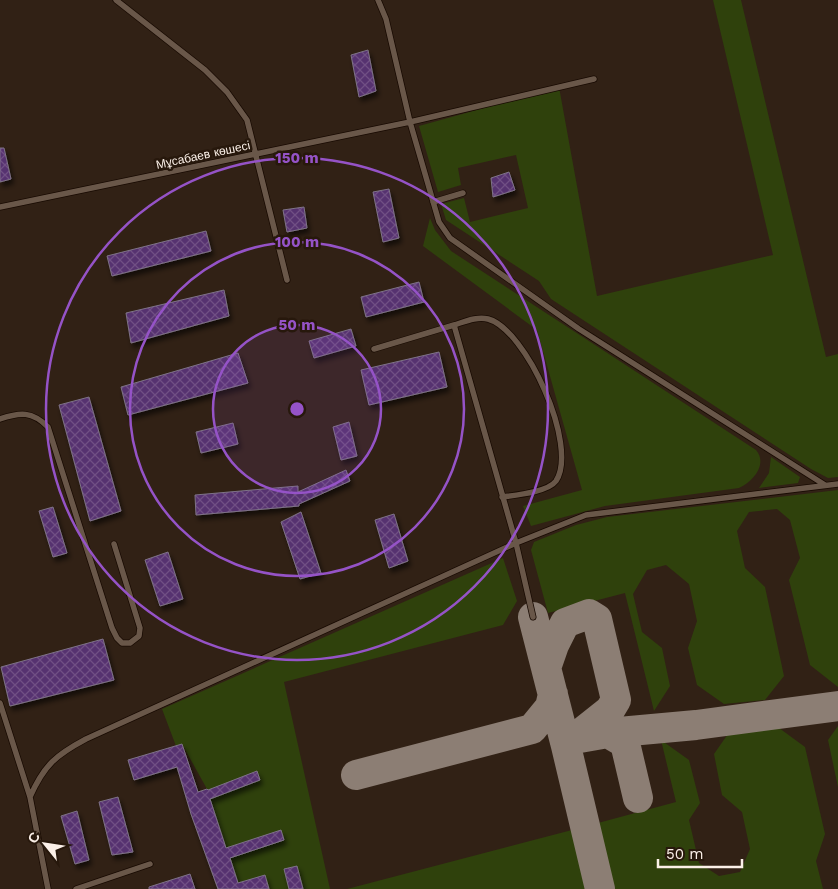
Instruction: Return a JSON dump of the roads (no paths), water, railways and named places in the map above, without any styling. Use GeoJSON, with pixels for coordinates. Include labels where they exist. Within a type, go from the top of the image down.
{"type":"FeatureCollection","features":[{"type":"Feature","properties":{"kind":"lane"},"geometry":{"type":"LineString","coordinates":[[116,0],[205,70],[227,92],[248,120],[287,280]]}},
{"type":"Feature","properties":{"kind":"lane"},"geometry":{"type":"LineString","coordinates":[[378,0],[386,19],[410,122],[439,222],[450,238],[468,253],[579,329],[825,486]]}},
{"type":"Feature","properties":{"kind":"lane","name":"Мұсабаев көшесі"},"geometry":{"type":"LineString","coordinates":[[0,207],[410,122],[594,79]]}},
{"type":"Feature","properties":{"kind":"lane"},"geometry":{"type":"LineString","coordinates":[[433,202],[463,193]]}},
{"type":"Feature","properties":{"kind":"lane"},"geometry":{"type":"LineString","coordinates":[[374,348],[454,325],[487,319],[498,324],[510,335],[528,359],[550,398],[558,426],[562,460],[556,481],[549,488],[502,497]]}},
{"type":"Feature","properties":{"kind":"lane"},"geometry":{"type":"LineString","coordinates":[[454,325],[516,543],[533,617]]}},
{"type":"Feature","properties":{"kind":"lane"},"geometry":{"type":"LineString","coordinates":[[0,419],[16,414],[28,414],[39,418],[48,427],[112,628],[122,643],[130,643],[139,636],[140,628],[114,544]]}},
{"type":"Feature","properties":{"kind":"lane"},"geometry":{"type":"LineString","coordinates":[[30,796],[40,775],[50,762],[72,747],[213,680],[516,543],[586,515],[838,484]]}},
{"type":"Feature","properties":{"kind":"lane"},"geometry":{"type":"LineString","coordinates":[[0,703],[30,796],[48,889]]}},
{"type":"Feature","properties":{"kind":"lane"},"geometry":{"type":"LineString","coordinates":[[76,889],[150,864]]}}]}
